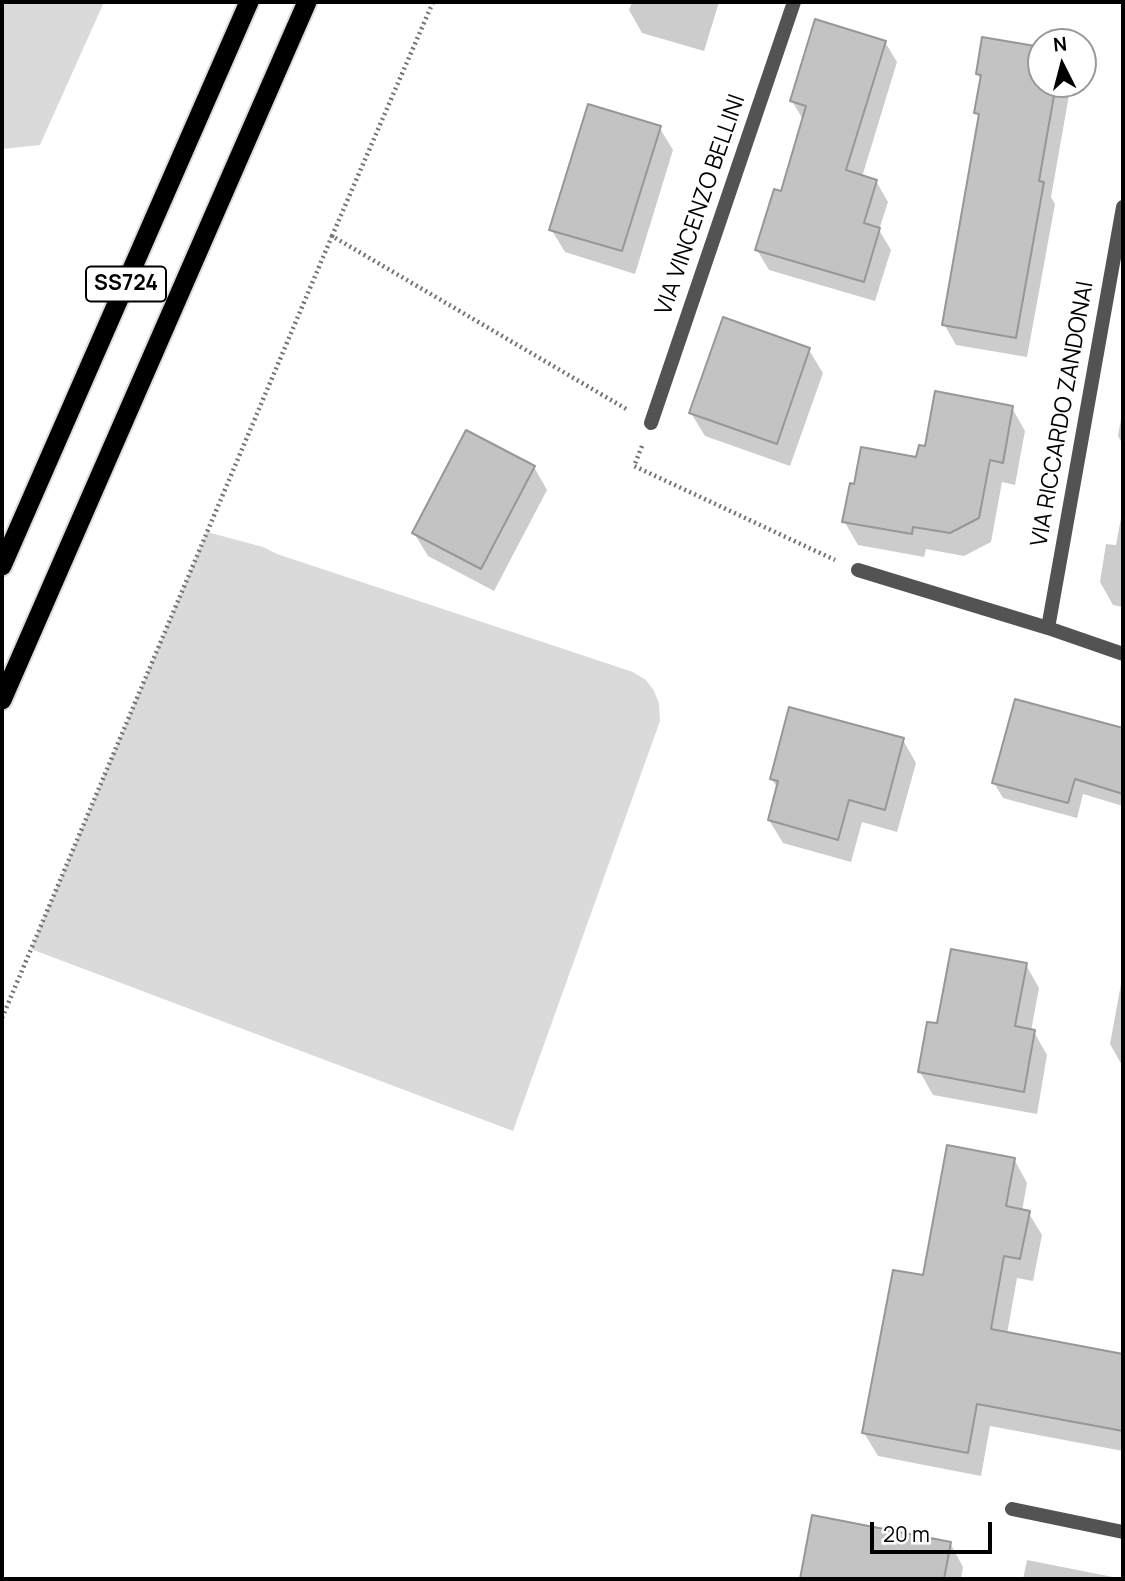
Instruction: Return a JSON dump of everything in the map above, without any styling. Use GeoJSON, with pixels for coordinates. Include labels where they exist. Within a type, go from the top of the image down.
{"type":"FeatureCollection","features":[{"type":"Feature","properties":{"kind":"highway","name":"SS724"},"geometry":{"type":"LineString","coordinates":[[2,566],[250,2]]}},
{"type":"Feature","properties":{"kind":"highway"},"geometry":{"type":"LineString","coordinates":[[2,700],[307,2]]}},
{"type":"Feature","properties":{"kind":"street","name":"VIA VINCENZO BELLINI"},"geometry":{"type":"LineString","coordinates":[[650,424],[794,2]]}},
{"type":"Feature","properties":{"kind":"street","name":"VIA RICCARDO ZANDONAI"},"geometry":{"type":"LineString","coordinates":[[1048,628],[1123,207]]}},
{"type":"Feature","properties":{"kind":"street"},"geometry":{"type":"LineString","coordinates":[[858,570],[1048,628],[1123,654]]}},
{"type":"Feature","properties":{"kind":"street"},"geometry":{"type":"LineString","coordinates":[[1012,1509],[1123,1532]]}},
{"type":"Feature","properties":{"kind":"path"},"geometry":{"type":"LineString","coordinates":[[2,1018],[433,2]]}},
{"type":"Feature","properties":{"kind":"path"},"geometry":{"type":"LineString","coordinates":[[332,236],[650,424],[634,466],[858,570]]}},
{"type":"Feature","properties":{"kind":"shaded area"},"geometry":{"type":"Polygon","coordinates":[[[2,2],[104,2],[40,145],[2,149],[2,2]]]}},
{"type":"Feature","properties":{"kind":"shaded area"},"geometry":{"type":"Polygon","coordinates":[[[207,532],[263,547],[277,554],[633,672],[646,680],[654,691],[659,703],[660,721],[513,1131],[31,949],[207,532]]]}},
{"type":"Feature","properties":{"kind":"building"},"geometry":{"type":"Polygon","coordinates":[[[815,19],[886,41],[846,170],[877,180],[864,223],[880,228],[864,282],[755,250],[774,189],[781,191],[806,106],[790,101],[815,19]]]}},
{"type":"Feature","properties":{"kind":"building"},"geometry":{"type":"Polygon","coordinates":[[[982,37],[1027,45],[1027,98],[1054,98],[1039,181],[1044,182],[1016,338],[942,325],[979,114],[974,113],[981,75],[976,74],[982,37]]]}},
{"type":"Feature","properties":{"kind":"building"},"geometry":{"type":"Polygon","coordinates":[[[588,104],[661,126],[622,251],[549,230],[588,104]]]}},
{"type":"Feature","properties":{"kind":"building"},"geometry":{"type":"Polygon","coordinates":[[[723,317],[810,348],[777,444],[689,413],[723,317]]]}},
{"type":"Feature","properties":{"kind":"building"},"geometry":{"type":"Polygon","coordinates":[[[935,391],[1013,406],[1003,463],[990,460],[979,518],[950,533],[913,527],[912,534],[842,522],[850,483],[854,484],[861,447],[916,457],[919,445],[925,446],[935,391]]]}},
{"type":"Feature","properties":{"kind":"building"},"geometry":{"type":"Polygon","coordinates":[[[466,430],[535,466],[481,569],[412,533],[466,430]]]}},
{"type":"Feature","properties":{"kind":"building"},"geometry":{"type":"Polygon","coordinates":[[[1015,699],[1123,728],[1123,794],[1075,779],[1068,803],[992,783],[1015,699]]]}},
{"type":"Feature","properties":{"kind":"building"},"geometry":{"type":"Polygon","coordinates":[[[789,707],[904,738],[885,810],[849,800],[838,840],[768,820],[778,781],[770,779],[789,707]]]}},
{"type":"Feature","properties":{"kind":"building"},"geometry":{"type":"Polygon","coordinates":[[[951,949],[1027,963],[1015,1026],[1035,1030],[1024,1092],[918,1072],[927,1022],[937,1023],[951,949]]]}},
{"type":"Feature","properties":{"kind":"building"},"geometry":{"type":"Polygon","coordinates":[[[947,1145],[1015,1158],[1006,1206],[1030,1211],[1020,1259],[1004,1256],[991,1329],[1123,1354],[1123,1431],[977,1404],[968,1453],[862,1433],[893,1270],[923,1275],[947,1145]]]}},
{"type":"Feature","properties":{"kind":"building"},"geometry":{"type":"Polygon","coordinates":[[[812,1515],[951,1542],[944,1579],[800,1579],[812,1515]]]}}]}
